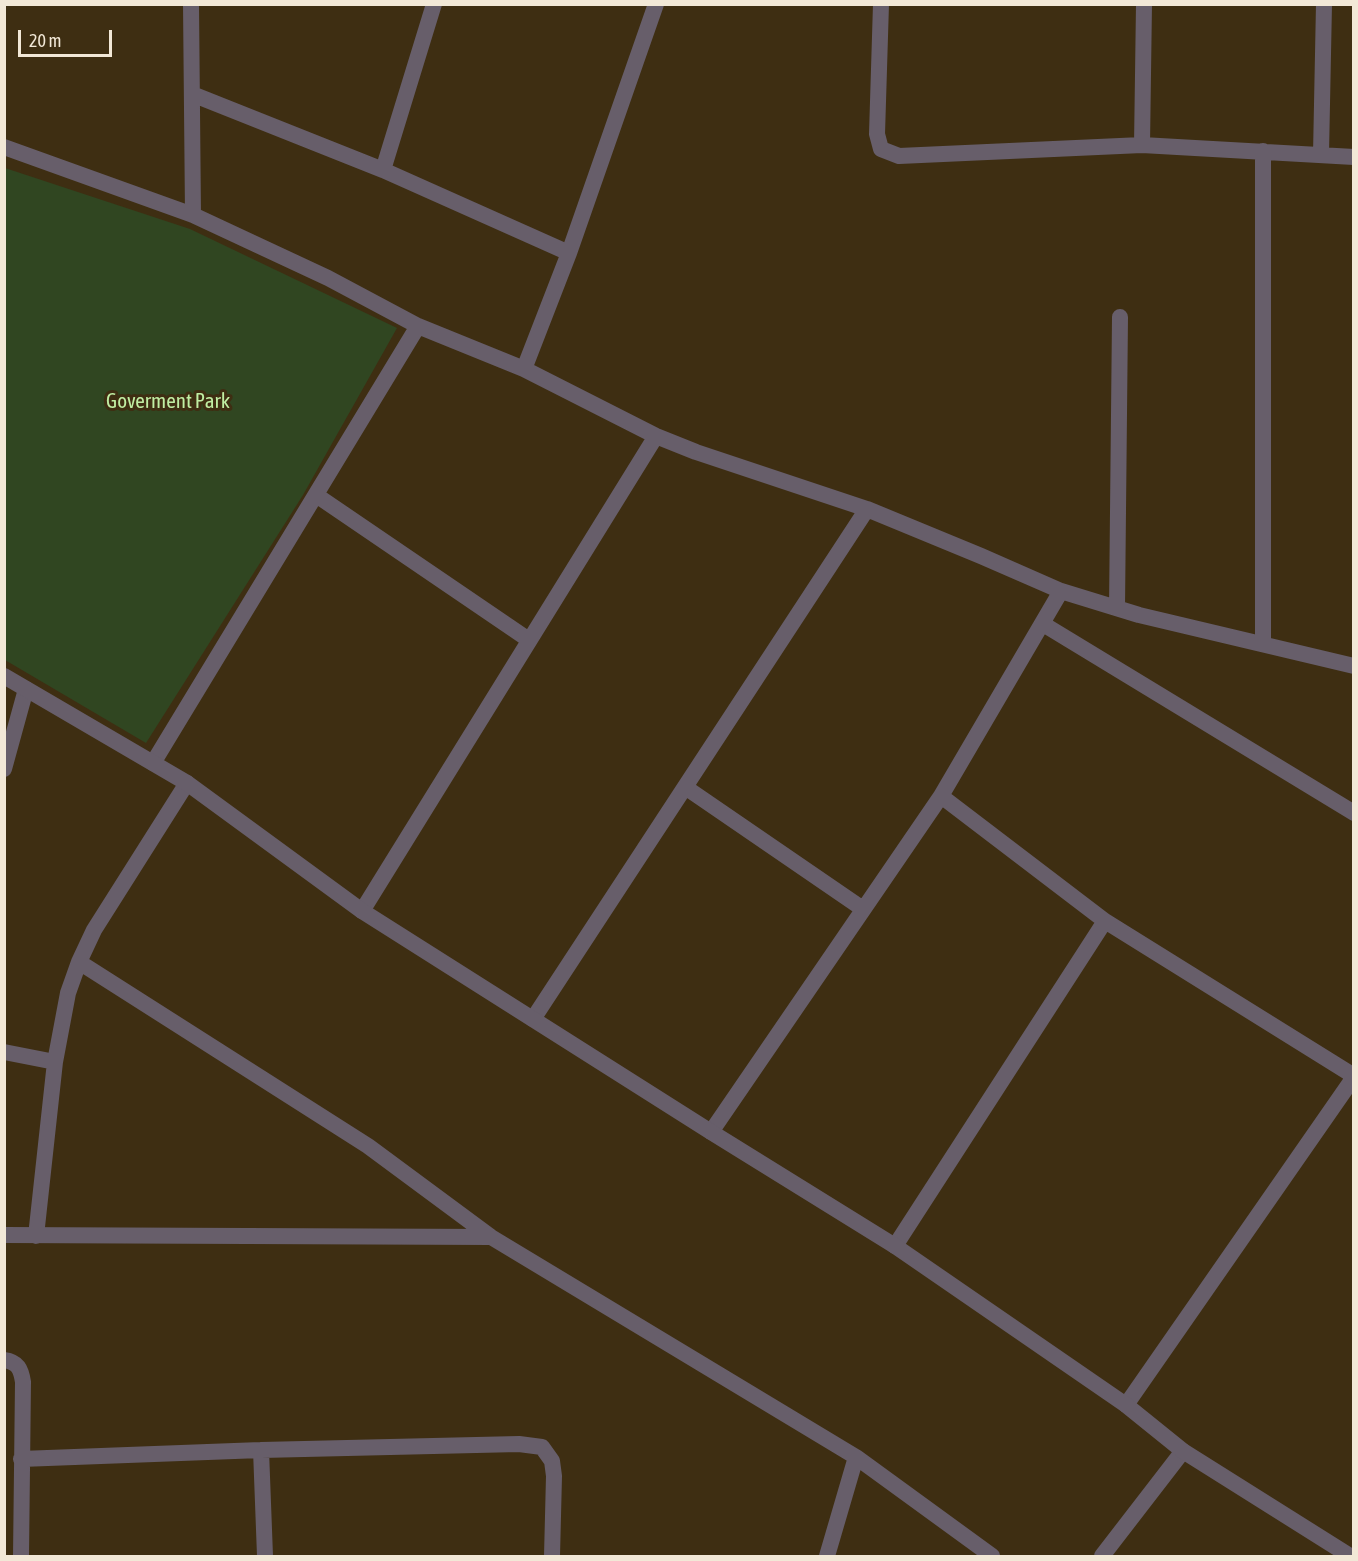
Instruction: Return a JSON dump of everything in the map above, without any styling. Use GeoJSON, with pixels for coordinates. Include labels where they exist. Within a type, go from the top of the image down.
{"type":"FeatureCollection","features":[{"type":"Feature","properties":{"kind":"street"},"geometry":{"type":"LineString","coordinates":[[191,4],[193,215]]}},
{"type":"Feature","properties":{"kind":"street"},"geometry":{"type":"LineString","coordinates":[[383,170],[434,4]]}},
{"type":"Feature","properties":{"kind":"street"},"geometry":{"type":"LineString","coordinates":[[524,369],[569,253],[656,4]]}},
{"type":"Feature","properties":{"kind":"street"},"geometry":{"type":"LineString","coordinates":[[881,4],[877,134],[881,149],[886,153],[899,156],[1142,145],[1353,157]]}},
{"type":"Feature","properties":{"kind":"street"},"geometry":{"type":"LineString","coordinates":[[1142,145],[1144,4]]}},
{"type":"Feature","properties":{"kind":"street"},"geometry":{"type":"LineString","coordinates":[[1321,154],[1324,4]]}},
{"type":"Feature","properties":{"kind":"street"},"geometry":{"type":"LineString","coordinates":[[192,94],[383,170],[569,253]]}},
{"type":"Feature","properties":{"kind":"street"},"geometry":{"type":"LineString","coordinates":[[4,147],[193,215],[328,278],[418,326],[524,369],[656,436],[696,452],[867,509],[1061,591],[1117,608],[1353,666]]}},
{"type":"Feature","properties":{"kind":"street"},"geometry":{"type":"LineString","coordinates":[[1263,151],[1263,644]]}},
{"type":"Feature","properties":{"kind":"street"},"geometry":{"type":"LineString","coordinates":[[1117,608],[1120,317]]}},
{"type":"Feature","properties":{"kind":"street"},"geometry":{"type":"LineString","coordinates":[[153,763],[418,326]]}},
{"type":"Feature","properties":{"kind":"street"},"geometry":{"type":"LineString","coordinates":[[362,911],[656,436]]}},
{"type":"Feature","properties":{"kind":"street"},"geometry":{"type":"LineString","coordinates":[[316,495],[529,640]]}},
{"type":"Feature","properties":{"kind":"street"},"geometry":{"type":"LineString","coordinates":[[533,1019],[867,509]]}},
{"type":"Feature","properties":{"kind":"street"},"geometry":{"type":"LineString","coordinates":[[711,1132],[940,796],[1061,591]]}},
{"type":"Feature","properties":{"kind":"street"},"geometry":{"type":"LineString","coordinates":[[1043,624],[1353,813]]}},
{"type":"Feature","properties":{"kind":"street"},"geometry":{"type":"LineString","coordinates":[[4,676],[187,783],[362,911],[895,1246],[1126,1405],[1183,1451],[1350,1557]]}},
{"type":"Feature","properties":{"kind":"street"},"geometry":{"type":"LineString","coordinates":[[4,769],[26,689]]}},
{"type":"Feature","properties":{"kind":"street"},"geometry":{"type":"LineString","coordinates":[[36,1236],[55,1062],[68,993],[94,930],[187,783]]}},
{"type":"Feature","properties":{"kind":"street"},"geometry":{"type":"LineString","coordinates":[[685,787],[863,909]]}},
{"type":"Feature","properties":{"kind":"street"},"geometry":{"type":"LineString","coordinates":[[940,796],[1105,921],[1353,1077],[1126,1405]]}},
{"type":"Feature","properties":{"kind":"street"},"geometry":{"type":"LineString","coordinates":[[895,1246],[1105,921]]}},
{"type":"Feature","properties":{"kind":"street"},"geometry":{"type":"LineString","coordinates":[[79,962],[368,1146],[491,1237],[856,1457],[992,1557]]}},
{"type":"Feature","properties":{"kind":"street"},"geometry":{"type":"LineString","coordinates":[[4,1052],[55,1062]]}},
{"type":"Feature","properties":{"kind":"street"},"geometry":{"type":"LineString","coordinates":[[4,1235],[491,1237]]}},
{"type":"Feature","properties":{"kind":"street"},"geometry":{"type":"LineString","coordinates":[[4,1360],[16,1363],[22,1374],[21,1557]]}},
{"type":"Feature","properties":{"kind":"street"},"geometry":{"type":"LineString","coordinates":[[21,1459],[519,1444],[542,1447],[552,1461],[554,1476],[552,1557]]}},
{"type":"Feature","properties":{"kind":"street"},"geometry":{"type":"LineString","coordinates":[[261,1450],[265,1557]]}},
{"type":"Feature","properties":{"kind":"street"},"geometry":{"type":"LineString","coordinates":[[1102,1557],[1183,1451]]}},
{"type":"Feature","properties":{"kind":"street"},"geometry":{"type":"LineString","coordinates":[[826,1557],[856,1457]]}},
{"type":"Feature","properties":{"kind":"green space","name":"Goverment Park"},"geometry":{"type":"Polygon","coordinates":[[[5,168],[190,229],[397,328],[303,495],[146,743],[5,660],[5,168]]]}}]}
